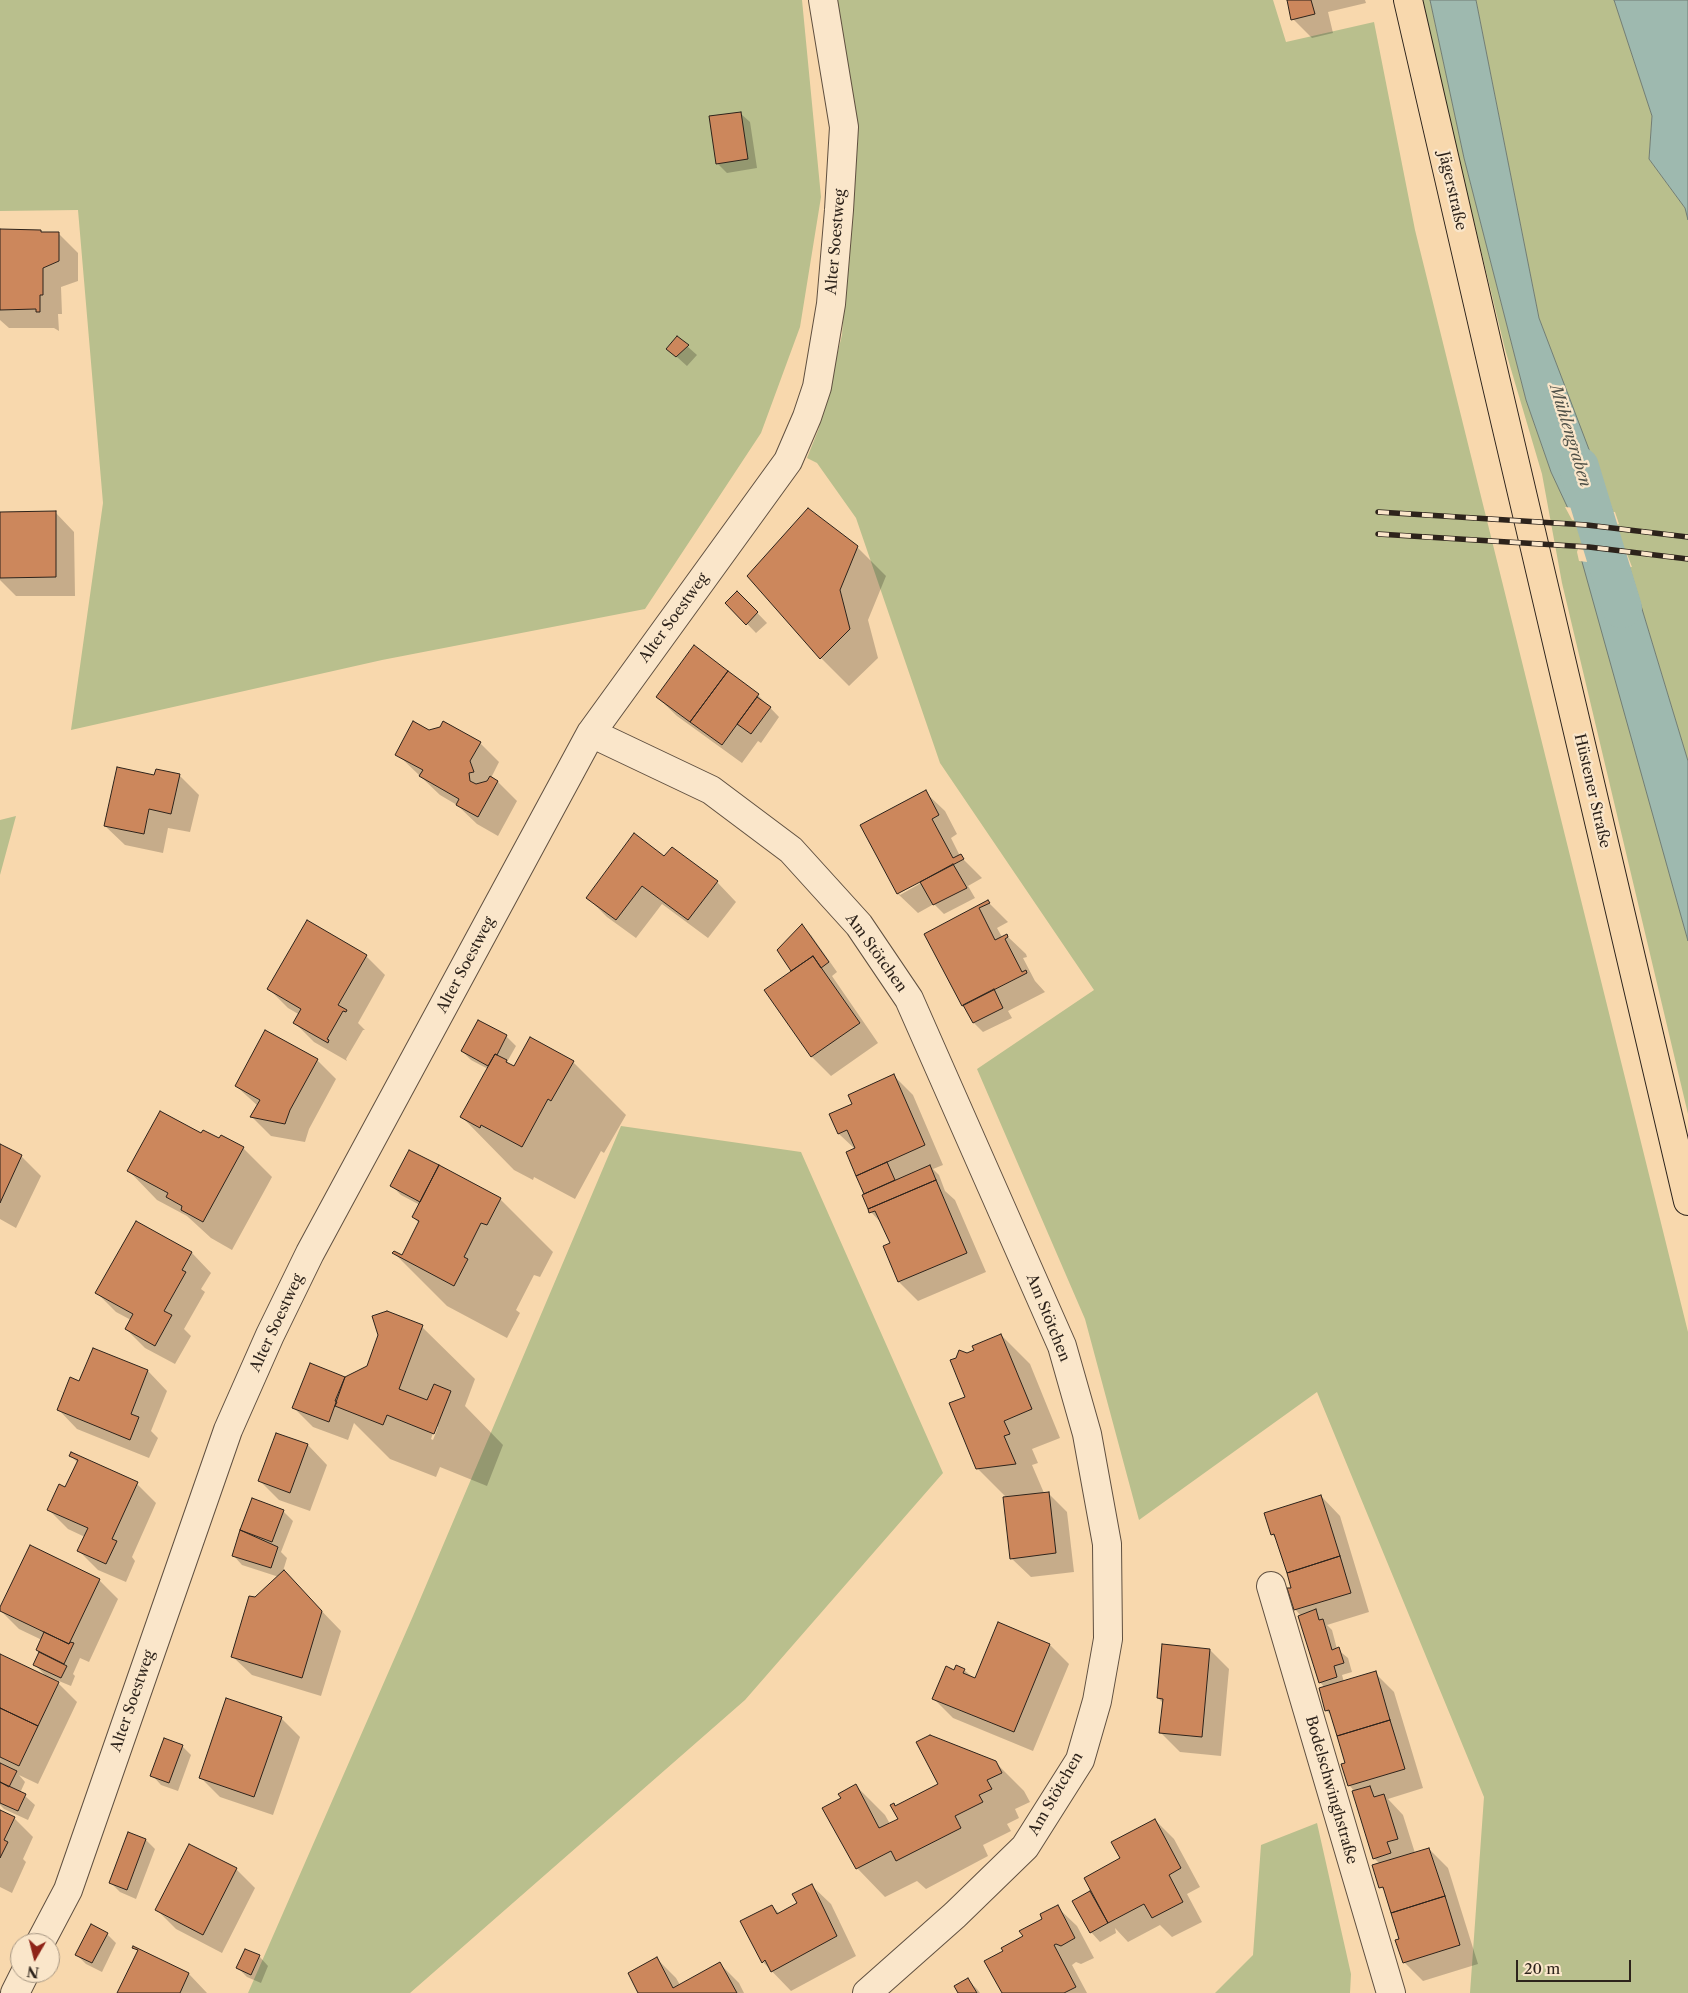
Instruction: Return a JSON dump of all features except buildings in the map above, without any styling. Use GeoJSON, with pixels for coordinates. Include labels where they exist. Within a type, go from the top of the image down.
{"type":"FeatureCollection","features":[{"type":"Feature","properties":{"kind":"main road","name":"Jägerstraße"},"geometry":{"type":"LineString","coordinates":[[1408,0],[1496,382]]}},
{"type":"Feature","properties":{"kind":"main road","name":"Hüstener Straße"},"geometry":{"type":"LineString","coordinates":[[1496,382],[1688,1201]]}},
{"type":"Feature","properties":{"kind":"street","name":"Alter Soestweg"},"geometry":{"type":"LineString","coordinates":[[45,1933],[68,1890],[228,1430],[270,1335],[310,1253],[590,733],[788,461],[807,417],[817,387],[831,304],[844,127],[823,0]]}},
{"type":"Feature","properties":{"kind":"street","name":"Am Stötchen"},"geometry":{"type":"LineString","coordinates":[[590,733],[711,790],[791,850],[859,925],[909,999],[1062,1346],[1087,1434],[1107,1544],[1108,1639],[1097,1701],[1080,1760],[1025,1847],[955,1915],[867,1993]]}},
{"type":"Feature","properties":{"kind":"street","name":"Bodelschwinghstraße"},"geometry":{"type":"LineString","coordinates":[[1272,1586],[1391,1993]]}},
{"type":"Feature","properties":{"kind":"green space"},"geometry":{"type":"Polygon","coordinates":[[[0,0],[802,0],[821,197],[800,327],[761,433],[645,609],[382,660],[71,730],[103,503],[78,210],[0,211],[0,0]]]}},
{"type":"Feature","properties":{"kind":"green space"},"geometry":{"type":"Polygon","coordinates":[[[815,0],[1273,0],[1286,42],[1374,22],[1415,230],[1688,1332],[1688,1993],[1470,1993],[1484,1797],[1317,1392],[1139,1520],[1085,1319],[977,1069],[1094,990],[940,763],[856,518],[817,463],[807,458],[819,428],[842,335],[849,226],[815,0]]]}},
{"type":"Feature","properties":{"kind":"green space"},"geometry":{"type":"Polygon","coordinates":[[[1423,0],[1430,0],[1464,158],[1526,400],[1551,472],[1573,517],[1616,523],[1539,318],[1476,0],[1614,0],[1652,116],[1649,159],[1685,208],[1688,220],[1688,761],[1626,556],[1580,552],[1688,941],[1688,1114],[1562,583],[1542,474],[1505,349],[1438,74],[1423,0]]]}},
{"type":"Feature","properties":{"kind":"green space"},"geometry":{"type":"Polygon","coordinates":[[[16,816],[0,875],[0,820],[16,816]]]}},
{"type":"Feature","properties":{"kind":"green space"},"geometry":{"type":"Polygon","coordinates":[[[621,1126],[801,1152],[943,1473],[745,1700],[410,1993],[248,1993],[413,1616],[621,1126]]]}},
{"type":"Feature","properties":{"kind":"green space"},"geometry":{"type":"Polygon","coordinates":[[[1317,1823],[1351,1974],[1350,1993],[1215,1993],[1253,1955],[1261,1845],[1317,1823]]]}},
{"type":"Feature","properties":{"kind":"water"},"geometry":{"type":"Polygon","coordinates":[[[1430,0],[1476,0],[1539,318],[1617,523],[1572,517],[1551,472],[1526,400],[1464,158],[1430,0]]]}},
{"type":"Feature","properties":{"kind":"water"},"geometry":{"type":"Polygon","coordinates":[[[1614,0],[1688,0],[1688,220],[1685,208],[1649,159],[1652,116],[1614,0]]]}},
{"type":"Feature","properties":{"kind":"water"},"geometry":{"type":"Polygon","coordinates":[[[1579,551],[1626,556],[1688,761],[1688,941],[1579,551]]]}},
{"type":"Feature","properties":{"kind":"pier"},"geometry":{"type":"Polygon","coordinates":[[[1565,507],[1615,512],[1619,524],[1572,520],[1565,507]]]}},
{"type":"Feature","properties":{"kind":"pier"},"geometry":{"type":"Polygon","coordinates":[[[1578,549],[1627,554],[1632,567],[1579,561],[1578,549]]]}},
{"type":"Feature","properties":{"kind":"waterway","name":"Mühlengraben"},"geometry":{"type":"LineString","coordinates":[[1579,467],[1622,608]]}},
{"type":"Feature","properties":{"kind":"railway"},"geometry":{"type":"LineString","coordinates":[[1378,512],[1587,525],[1688,537]]}},
{"type":"Feature","properties":{"kind":"railway"},"geometry":{"type":"LineString","coordinates":[[1378,534],[1589,547],[1688,559]]}}]}
